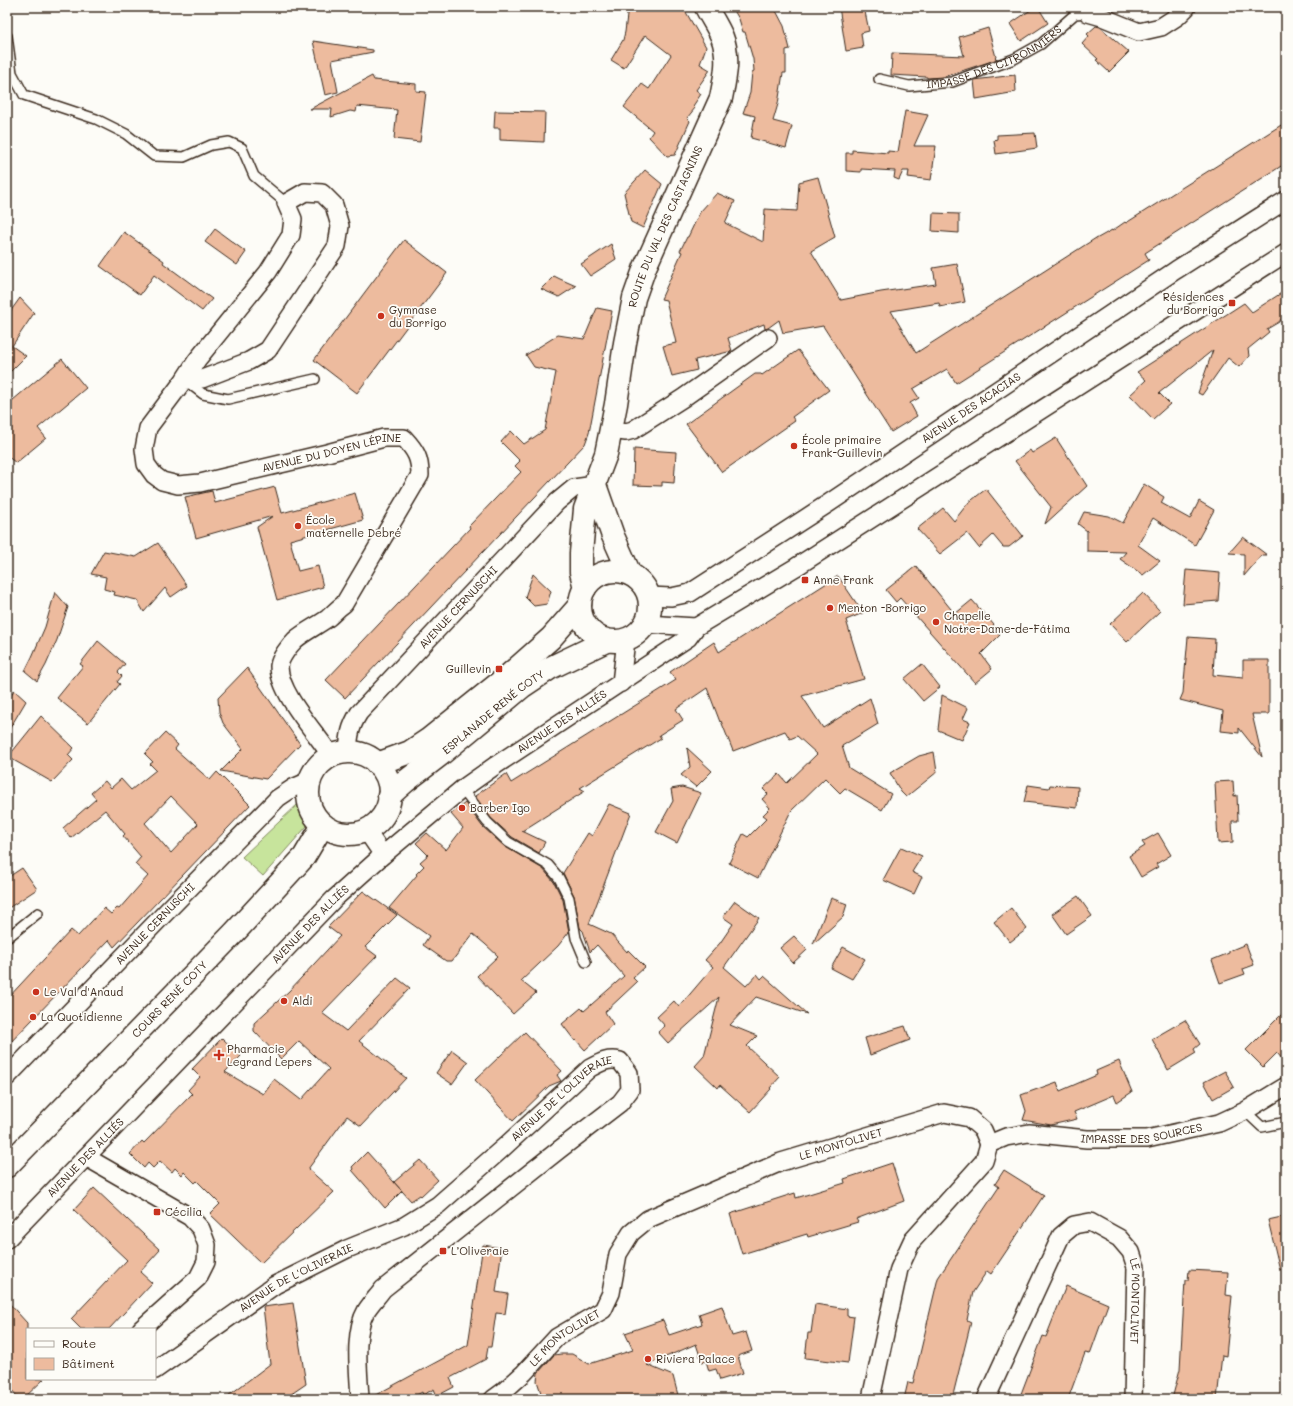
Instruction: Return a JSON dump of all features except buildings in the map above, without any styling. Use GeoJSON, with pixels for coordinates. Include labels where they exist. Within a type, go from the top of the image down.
{"type":"FeatureCollection","features":[{"type":"Feature","properties":{"kind":"street","name":"ROUTE DU VAL DES CASTAGNINS"},"geometry":{"type":"LineString","coordinates":[[595,485],[606,454],[634,298],[645,266],[721,98],[725,73],[725,46],[722,36],[706,7]]}},
{"type":"Feature","properties":{"kind":"street","name":"IMPASSE DES CITRONNIERS"},"geometry":{"type":"LineString","coordinates":[[1088,13],[1102,16],[1139,32],[1160,27],[1178,16],[1187,7]]}},
{"type":"Feature","properties":{"kind":"street"},"geometry":{"type":"LineString","coordinates":[[184,380],[202,379],[208,377],[249,361],[268,350],[337,246],[340,226],[334,205],[322,194],[305,192],[286,203]]}},
{"type":"Feature","properties":{"kind":"street","name":"AVENUE DES ACACIAS"},"geometry":{"type":"LineString","coordinates":[[649,596],[671,597],[690,593],[829,503],[1176,270],[1286,200]]}},
{"type":"Feature","properties":{"kind":"street","name":"AVENUE DU DOYEN LÉPINE"},"geometry":{"type":"LineString","coordinates":[[286,203],[293,219],[291,235],[268,272],[197,360],[148,428],[144,449],[146,464],[154,475],[162,482],[178,485],[200,483],[384,438],[404,438],[413,447],[420,461],[420,475],[344,604],[294,641],[285,652],[279,665],[281,678],[292,703],[320,739],[340,754]]}},
{"type":"Feature","properties":{"kind":"street"},"geometry":{"type":"LineString","coordinates":[[616,640],[620,682],[688,638],[696,627],[796,567],[1286,253]]}},
{"type":"Feature","properties":{"kind":"street"},"geometry":{"type":"LineString","coordinates":[[611,430],[626,432],[633,430],[683,398],[768,338]]}},
{"type":"Feature","properties":{"kind":"street"},"geometry":{"type":"LineString","coordinates":[[595,485],[613,536],[630,574]]}},
{"type":"Feature","properties":{"kind":"street"},"geometry":{"type":"LineString","coordinates":[[582,597],[591,580],[600,574],[610,571],[620,571],[630,574],[639,580],[645,587],[649,596],[650,615],[646,624],[637,634],[616,640],[597,637],[584,624],[581,615],[581,553],[585,509],[595,485]]}},
{"type":"Feature","properties":{"kind":"street","name":"AVENUE CERNUSCHI"},"geometry":{"type":"LineString","coordinates":[[340,754],[349,737],[352,724],[358,714],[558,502],[574,488],[595,485]]}},
{"type":"Feature","properties":{"kind":"street","name":"ESPLANADE RENÉ COTY"},"geometry":{"type":"LineString","coordinates":[[377,764],[410,752],[428,740],[509,675],[552,638],[582,597]]}},
{"type":"Feature","properties":{"kind":"street"},"geometry":{"type":"LineString","coordinates":[[646,624],[696,627]]}},
{"type":"Feature","properties":{"kind":"street","name":"ESPLANADE RENÉ COTY"},"geometry":{"type":"LineString","coordinates":[[390,796],[406,781],[440,755],[523,686],[550,668],[616,640]]}},
{"type":"Feature","properties":{"kind":"street","name":"AVENUE DES ALLIÉS"},"geometry":{"type":"LineString","coordinates":[[7,1239],[334,899],[383,855],[462,789],[620,682]]}},
{"type":"Feature","properties":{"kind":"street"},"geometry":{"type":"LineString","coordinates":[[359,753],[369,757],[377,764],[385,773],[390,796],[386,810],[378,821],[366,830],[344,834],[333,831],[323,825],[312,812],[308,797],[310,781],[314,770],[322,762],[340,754],[359,753]]}},
{"type":"Feature","properties":{"kind":"street","name":"AVENUE CERNUSCHI"},"geometry":{"type":"LineString","coordinates":[[7,1077],[170,907],[278,798],[293,788],[310,781]]}},
{"type":"Feature","properties":{"kind":"street","name":"COURS RENÉ COTY"},"geometry":{"type":"LineString","coordinates":[[7,1166],[234,933],[304,857],[323,825]]}},
{"type":"Feature","properties":{"kind":"street"},"geometry":{"type":"LineString","coordinates":[[366,830],[383,855]]}},
{"type":"Feature","properties":{"kind":"street","name":"AVENUE DE L'OLIVERAIE"},"geometry":{"type":"LineString","coordinates":[[156,1369],[275,1285],[347,1249],[404,1226],[438,1205],[590,1068],[611,1059],[620,1061],[629,1073],[630,1090],[620,1103],[383,1289],[366,1312],[360,1331],[358,1349],[360,1399]]}},
{"type":"Feature","properties":{"kind":"street","name":"IMPASSE DES SOURCES"},"geometry":{"type":"LineString","coordinates":[[989,1144],[1006,1137],[1029,1133],[1087,1139],[1147,1139],[1219,1123],[1245,1111],[1286,1086]]}},
{"type":"Feature","properties":{"kind":"street","name":"LE MONTOLIVET"},"geometry":{"type":"LineString","coordinates":[[493,1399],[524,1373],[557,1336],[603,1310],[611,1293],[618,1254],[631,1233],[648,1219],[781,1162],[944,1113],[969,1118],[983,1130],[989,1144]]}},
{"type":"Feature","properties":{"kind":"street"},"geometry":{"type":"LineString","coordinates":[[872,1399],[899,1268],[912,1241],[984,1161],[989,1144]]}},
{"type":"Feature","properties":{"kind":"street"},"geometry":{"type":"LineString","coordinates":[[86,1156],[190,1217],[201,1229],[207,1245],[206,1262],[198,1278],[142,1328]]}},
{"type":"Feature","properties":{"kind":"street","name":"LE MONTOLIVET"},"geometry":{"type":"LineString","coordinates":[[986,1399],[1061,1236],[1074,1225],[1090,1222],[1119,1238],[1131,1252],[1136,1267],[1133,1399]]}},
{"type":"Feature","properties":{"kind":"lane","name":"IMPASSE DES CITRONNIERS"},"geometry":{"type":"LineString","coordinates":[[879,79],[909,86],[952,82],[1014,59],[1041,44],[1075,14],[1088,13]]}},
{"type":"Feature","properties":{"kind":"lane"},"geometry":{"type":"LineString","coordinates":[[7,36],[12,72],[24,95],[96,119],[126,134],[154,156],[184,157],[211,145],[229,142],[242,148],[254,176],[286,203]]}},
{"type":"Feature","properties":{"kind":"lane"},"geometry":{"type":"LineString","coordinates":[[184,380],[203,394],[228,399],[315,379]]}},
{"type":"Feature","properties":{"kind":"lane"},"geometry":{"type":"LineString","coordinates":[[462,789],[487,822],[508,842],[548,865],[559,878],[569,898],[576,938],[586,962]]}},
{"type":"Feature","properties":{"kind":"lane"},"geometry":{"type":"LineString","coordinates":[[7,938],[38,913]]}},
{"type":"Feature","properties":{"kind":"lane"},"geometry":{"type":"LineString","coordinates":[[1245,1111],[1262,1127],[1286,1122]]}},
{"type":"Feature","properties":{"kind":"green space"},"geometry":{"type":"Polygon","coordinates":[[[298,804],[307,826],[263,876],[242,857],[298,804]]]}},
{"type":"Feature","properties":{"kind":"place","name":"Résidences du Borrigo"},"geometry":{"type":"Point","coordinates":[1232,303]}},
{"type":"Feature","properties":{"kind":"place","name":"Gymnase du Borrigo"},"geometry":{"type":"Point","coordinates":[381,316]}},
{"type":"Feature","properties":{"kind":"place","name":"École primaire Frank-Guillevin"},"geometry":{"type":"Point","coordinates":[794,446]}},
{"type":"Feature","properties":{"kind":"place","name":"École maternelle Debré"},"geometry":{"type":"Point","coordinates":[298,526]}},
{"type":"Feature","properties":{"kind":"place","name":"Anne Frank"},"geometry":{"type":"Point","coordinates":[805,580]}},
{"type":"Feature","properties":{"kind":"place","name":"Menton -Borrigo"},"geometry":{"type":"Point","coordinates":[830,608]}},
{"type":"Feature","properties":{"kind":"place","name":"Chapelle Notre-Dame-de-Fátima"},"geometry":{"type":"Point","coordinates":[936,622]}},
{"type":"Feature","properties":{"kind":"place","name":"Guillevin"},"geometry":{"type":"Point","coordinates":[499,669]}},
{"type":"Feature","properties":{"kind":"place","name":"Barber Igo"},"geometry":{"type":"Point","coordinates":[462,808]}},
{"type":"Feature","properties":{"kind":"place","name":"Le Val d'Anaud"},"geometry":{"type":"Point","coordinates":[36,992]}},
{"type":"Feature","properties":{"kind":"place","name":"Aldi"},"geometry":{"type":"Point","coordinates":[284,1001]}},
{"type":"Feature","properties":{"kind":"place","name":"La Quotidienne"},"geometry":{"type":"Point","coordinates":[33,1017]}},
{"type":"Feature","properties":{"kind":"place","name":"Pharmacie Legrand Lepers"},"geometry":{"type":"Point","coordinates":[219,1055]}},
{"type":"Feature","properties":{"kind":"place","name":"Cécilia"},"geometry":{"type":"Point","coordinates":[157,1212]}},
{"type":"Feature","properties":{"kind":"place","name":"L’Oliveraie"},"geometry":{"type":"Point","coordinates":[443,1251]}},
{"type":"Feature","properties":{"kind":"place","name":"Riviera Palace"},"geometry":{"type":"Point","coordinates":[648,1359]}}]}
